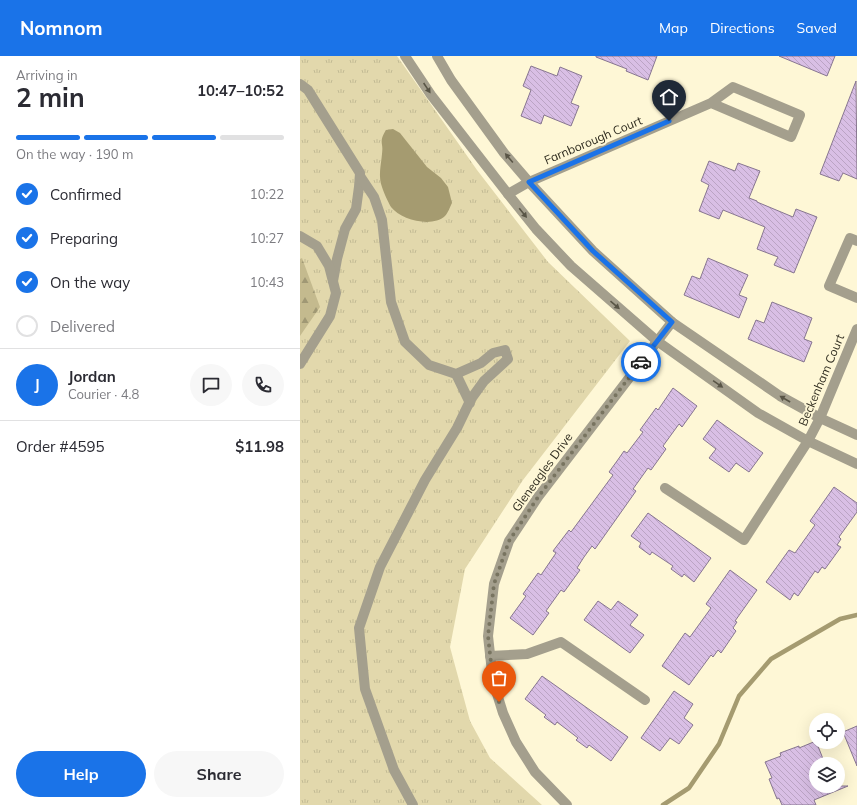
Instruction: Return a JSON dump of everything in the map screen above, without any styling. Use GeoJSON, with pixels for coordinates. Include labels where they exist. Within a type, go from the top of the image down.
{"type":"FeatureCollection","features":[{"type":"Feature","properties":{"kind":"street"},"geometry":{"type":"LineString","coordinates":[[405,56],[432,95],[536,230],[570,266],[657,341],[758,413],[808,441],[857,464]]}},
{"type":"Feature","properties":{"kind":"street"},"geometry":{"type":"LineString","coordinates":[[437,56],[451,80],[504,153],[593,251],[672,322],[780,396],[820,418],[857,435]]}},
{"type":"Feature","properties":{"kind":"street"},"geometry":{"type":"LineString","coordinates":[[300,84],[308,90],[374,197],[382,220],[391,302],[405,342],[429,365],[456,374],[481,363],[493,353],[505,350],[508,359],[484,381],[425,480],[380,567],[359,628],[365,689],[394,770],[413,805]]}},
{"type":"Feature","properties":{"kind":"street","name":"Farnborough Court"},"geometry":{"type":"LineString","coordinates":[[508,194],[529,182],[711,103],[733,87],[800,115],[791,137],[711,103]]}},
{"type":"Feature","properties":{"kind":"street"},"geometry":{"type":"LineString","coordinates":[[333,281],[345,229],[356,209],[360,176]]}},
{"type":"Feature","properties":{"kind":"street"},"geometry":{"type":"LineString","coordinates":[[300,236],[318,246],[330,266],[336,294],[330,316],[300,364]]}},
{"type":"Feature","properties":{"kind":"street"},"geometry":{"type":"LineString","coordinates":[[857,241],[850,238],[830,286],[857,298]]}},
{"type":"Feature","properties":{"kind":"street","name":"Gleneagles Drive"},"geometry":{"type":"LineString","coordinates":[[567,805],[536,772],[516,742],[503,713],[493,681],[488,636],[494,584],[509,541],[538,497],[672,322]]}},
{"type":"Feature","properties":{"kind":"street","name":"Beckenham Court"},"geometry":{"type":"LineString","coordinates":[[665,488],[744,540],[808,441],[820,418],[857,329]]}},
{"type":"Feature","properties":{"kind":"street"},"geometry":{"type":"LineString","coordinates":[[456,374],[470,403]]}},
{"type":"Feature","properties":{"kind":"street"},"geometry":{"type":"LineString","coordinates":[[490,656],[527,654],[561,642],[645,700]]}},
{"type":"Feature","properties":{"kind":"green space"},"geometry":{"type":"Polygon","coordinates":[[[300,56],[397,56],[477,170],[548,262],[630,341],[523,480],[465,569],[450,647],[470,721],[490,758],[542,805],[300,805],[300,56]]]}},
{"type":"Feature","properties":{"kind":"green space"},"geometry":{"type":"Polygon","coordinates":[[[302,258],[320,307],[300,336],[300,259],[302,258]]]}},
{"type":"Feature","properties":{"kind":"shaded area"},"geometry":{"type":"Polygon","coordinates":[[[393,129],[400,133],[427,167],[441,178],[448,187],[452,203],[446,215],[439,220],[425,222],[409,219],[396,212],[391,207],[381,183],[380,170],[382,140],[386,130],[393,129]]]}},
{"type":"Feature","properties":{"kind":"building"},"geometry":{"type":"Polygon","coordinates":[[[596,56],[657,56],[648,80],[596,56]]]}},
{"type":"Feature","properties":{"kind":"building"},"geometry":{"type":"Polygon","coordinates":[[[779,56],[835,56],[827,76],[779,56]]]}},
{"type":"Feature","properties":{"kind":"building"},"geometry":{"type":"Polygon","coordinates":[[[531,66],[557,76],[560,67],[582,76],[571,103],[579,106],[571,126],[544,115],[541,124],[521,116],[531,90],[523,86],[531,66]]]}},
{"type":"Feature","properties":{"kind":"building"},"geometry":{"type":"Polygon","coordinates":[[[856,81],[857,179],[843,173],[839,181],[820,174],[856,81]]]}},
{"type":"Feature","properties":{"kind":"building"},"geometry":{"type":"Polygon","coordinates":[[[709,161],[735,171],[738,163],[760,171],[749,198],[793,217],[796,209],[817,217],[794,273],[774,265],[778,257],[757,249],[765,227],[723,210],[719,219],[699,211],[709,185],[701,181],[709,161]]]}},
{"type":"Feature","properties":{"kind":"building"},"geometry":{"type":"Polygon","coordinates":[[[708,258],[748,275],[739,295],[747,298],[739,318],[684,295],[692,276],[700,279],[708,258]]]}},
{"type":"Feature","properties":{"kind":"building"},"geometry":{"type":"Polygon","coordinates":[[[772,302],[812,318],[804,339],[812,342],[804,362],[748,339],[756,320],[764,323],[772,302]]]}},
{"type":"Feature","properties":{"kind":"building"},"geometry":{"type":"Polygon","coordinates":[[[673,388],[697,406],[682,427],[679,424],[663,446],[666,449],[651,470],[648,468],[633,489],[636,491],[595,549],[592,546],[584,557],[577,568],[580,570],[564,592],[561,590],[546,611],[549,613],[533,635],[510,618],[526,596],[523,594],[538,573],[541,575],[556,553],[553,551],[569,530],[571,532],[613,475],[609,472],[624,451],[627,453],[643,432],[640,430],[656,408],[658,410],[673,388]]]}},
{"type":"Feature","properties":{"kind":"building"},"geometry":{"type":"Polygon","coordinates":[[[717,420],[763,453],[749,472],[736,463],[729,472],[709,458],[716,449],[703,439],[717,420]]]}},
{"type":"Feature","properties":{"kind":"building"},"geometry":{"type":"Polygon","coordinates":[[[834,487],[857,503],[857,512],[839,537],[841,539],[837,545],[841,547],[825,569],[822,567],[818,573],[815,571],[798,596],[794,593],[790,600],[766,582],[789,550],[795,553],[815,525],[810,521],[834,487]]]}},
{"type":"Feature","properties":{"kind":"building"},"geometry":{"type":"Polygon","coordinates":[[[648,513],[711,558],[694,582],[684,574],[682,577],[671,569],[673,566],[652,552],[650,555],[639,547],[641,543],[631,536],[648,513]]]}},
{"type":"Feature","properties":{"kind":"building"},"geometry":{"type":"Polygon","coordinates":[[[730,570],[757,590],[735,621],[737,622],[733,628],[736,631],[721,653],[718,650],[713,657],[711,655],[689,685],[662,666],[685,633],[690,637],[711,608],[706,604],[730,570]]]}},
{"type":"Feature","properties":{"kind":"building"},"geometry":{"type":"Polygon","coordinates":[[[598,601],[611,610],[618,601],[638,615],[630,625],[644,635],[630,653],[584,620],[598,601]]]}},
{"type":"Feature","properties":{"kind":"building"},"geometry":{"type":"Polygon","coordinates":[[[542,676],[628,737],[611,761],[589,745],[587,748],[576,740],[578,738],[557,722],[555,725],[544,717],[546,715],[525,699],[542,676]]]}},
{"type":"Feature","properties":{"kind":"building"},"geometry":{"type":"Polygon","coordinates":[[[674,691],[693,704],[684,718],[693,725],[679,744],[670,738],[660,751],[641,738],[674,691]]]}},
{"type":"Feature","properties":{"kind":"building"},"geometry":{"type":"Polygon","coordinates":[[[857,726],[857,766],[845,737],[845,731],[857,726]]]}},
{"type":"Feature","properties":{"kind":"building"},"geometry":{"type":"Polygon","coordinates":[[[809,744],[809,749],[819,749],[822,757],[809,757],[809,793],[831,793],[814,800],[816,805],[782,805],[779,798],[777,799],[769,779],[772,778],[765,762],[781,756],[780,753],[799,746],[799,748],[809,744]]]}},
{"type":"Feature","properties":{"kind":"waterway"},"geometry":{"type":"LineString","coordinates":[[663,805],[689,788],[719,744],[739,696],[771,659],[840,619],[857,615]]}},
{"type":"Feature","properties":{"kind":"way so far"},"geometry":{"type":"LineString","coordinates":[[499,702],[493,681],[488,636],[494,584],[509,541],[538,497],[641,362]]}},
{"type":"Feature","properties":{"kind":"route"},"geometry":{"type":"LineString","coordinates":[[641,362],[672,322],[593,251],[529,182],[669,121]]}}]}
